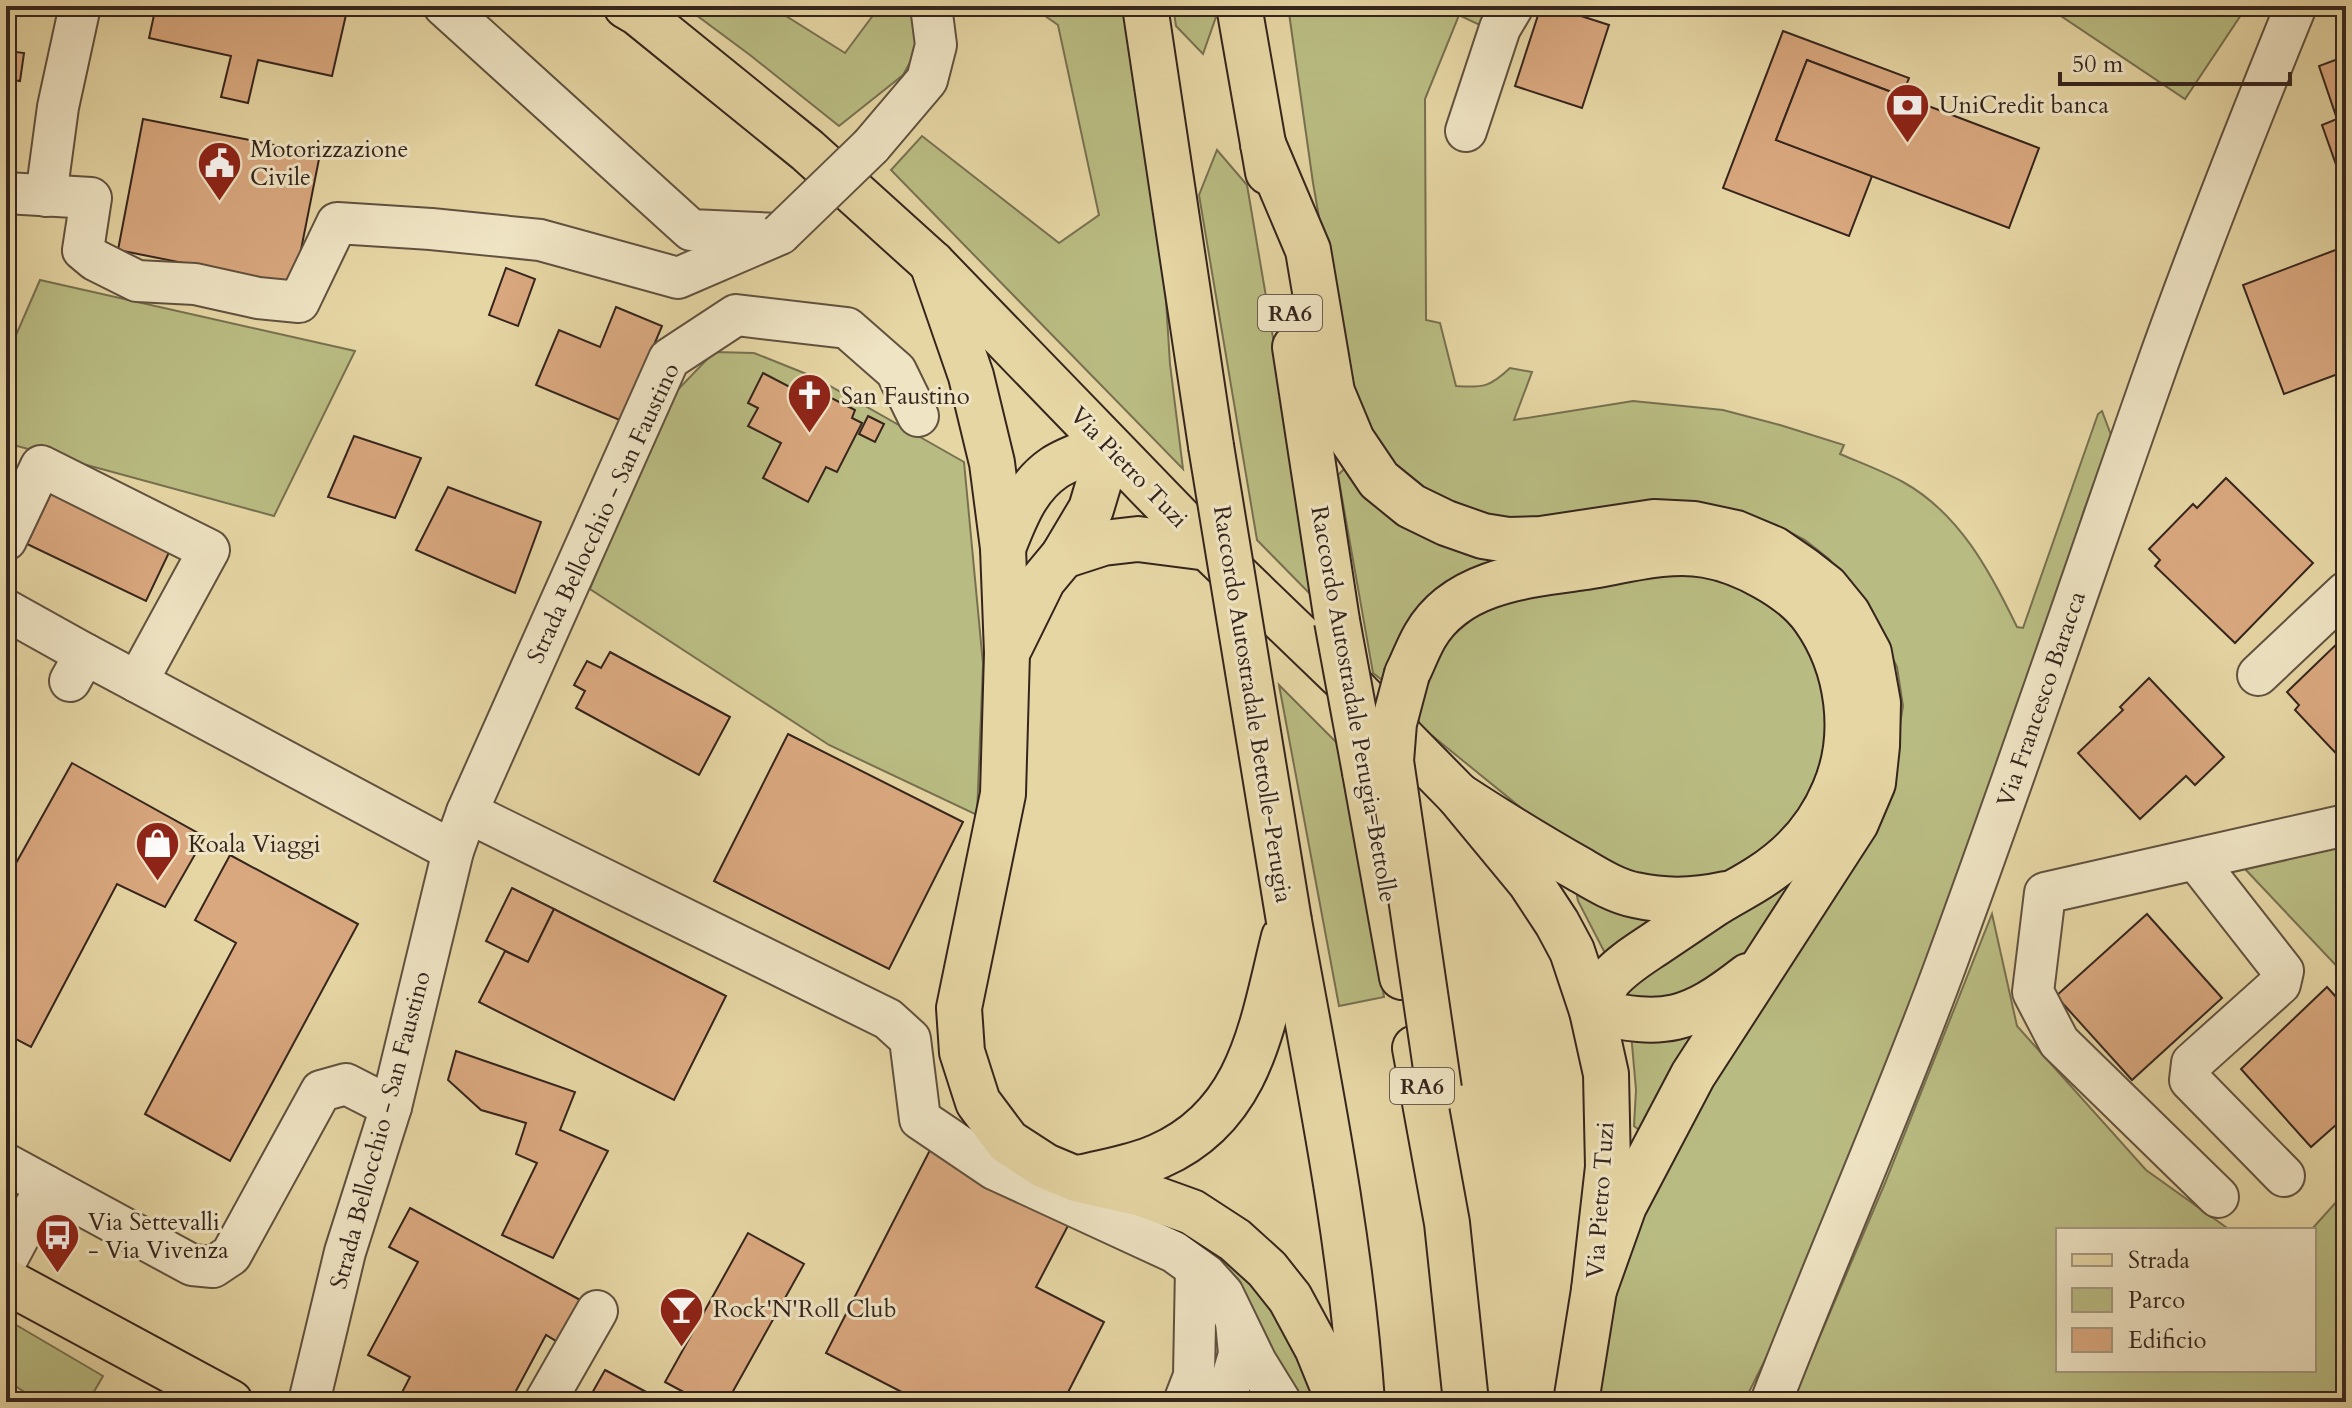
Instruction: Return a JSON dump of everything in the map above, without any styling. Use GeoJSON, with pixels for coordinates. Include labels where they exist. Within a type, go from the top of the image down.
{"type":"FeatureCollection","features":[{"type":"Feature","properties":{"kind":"main road","name":"Via Pietro Tuzi"},"geometry":{"type":"LineString","coordinates":[[626,6],[807,150],[932,263],[1208,548],[1458,795],[1530,882],[1572,951],[1592,1011],[1606,1074],[1608,1167],[1594,1290],[1576,1402]]}},
{"type":"Feature","properties":{"kind":"main road","name":"Raccordo Autostradale Bettolle-Perugia"},"geometry":{"type":"LineString","coordinates":[[1145,6],[1211,446],[1339,1208],[1358,1345],[1362,1402]]}},
{"type":"Feature","properties":{"kind":"main road","name":"Raccordo Autostradale Perugia-Bettolle"},"geometry":{"type":"LineString","coordinates":[[1239,6],[1337,621],[1447,1223],[1466,1402]]}},
{"type":"Feature","properties":{"kind":"main road"},"geometry":{"type":"LineString","coordinates":[[1263,144],[1308,250],[1332,392],[1352,440],[1379,480],[1411,506],[1446,523],[1483,536],[1508,540],[1541,539],[1654,522],[1694,524],[1736,533],[1774,549],[1826,587],[1848,614],[1869,653],[1878,703],[1877,746],[1873,783],[1856,823],[1693,1075],[1624,1206],[1594,1290]]}},
{"type":"Feature","properties":{"kind":"main road"},"geometry":{"type":"LineString","coordinates":[[932,263],[971,376],[992,463],[1003,548],[1007,653],[1003,794],[959,1008],[962,1052],[978,1102],[1008,1142],[1045,1166],[1076,1179],[1142,1194],[1192,1212],[1235,1240],[1267,1269],[1290,1298],[1317,1348],[1339,1402]]}},
{"type":"Feature","properties":{"kind":"main road"},"geometry":{"type":"LineString","coordinates":[[1003,548],[1019,509],[1037,481],[1056,466],[1107,445]]}},
{"type":"Feature","properties":{"kind":"main road"},"geometry":{"type":"LineString","coordinates":[[1007,653],[1043,580],[1063,556],[1091,509],[1107,445]]}},
{"type":"Feature","properties":{"kind":"main road"},"geometry":{"type":"LineString","coordinates":[[1063,556],[1103,543],[1138,539],[1208,548]]}},
{"type":"Feature","properties":{"kind":"main road"},"geometry":{"type":"LineString","coordinates":[[1447,1223],[1439,1089],[1391,761],[1394,723],[1407,674],[1426,634],[1444,613],[1487,585],[1526,575],[1685,553],[1724,559],[1766,578],[1813,616],[1826,638],[1846,691],[1849,718],[1845,754],[1836,789],[1823,813],[1798,847],[1780,863],[1628,963],[1610,979],[1592,1011],[1625,1019],[1655,1021],[1677,1018],[1707,1006],[1768,959]]}},
{"type":"Feature","properties":{"kind":"main road"},"geometry":{"type":"LineString","coordinates":[[1458,795],[1556,856],[1631,895],[1690,900],[1736,891]]}},
{"type":"Feature","properties":{"kind":"main road"},"geometry":{"type":"LineString","coordinates":[[1076,1179],[1160,1156],[1210,1124],[1245,1074],[1261,1035],[1289,921]]}},
{"type":"Feature","properties":{"kind":"main road"},"geometry":{"type":"LineString","coordinates":[[6,1281],[230,1402]]}},
{"type":"Feature","properties":{"kind":"street"},"geometry":{"type":"LineString","coordinates":[[46,196],[58,107],[80,6]]}},
{"type":"Feature","properties":{"kind":"street"},"geometry":{"type":"LineString","coordinates":[[444,6],[691,230],[780,234]]}},
{"type":"Feature","properties":{"kind":"street"},"geometry":{"type":"LineString","coordinates":[[6,193],[91,198],[83,250],[95,260],[137,281],[195,284],[258,298],[299,302],[337,223],[540,240],[678,278],[780,234],[871,146],[927,80],[936,45],[931,6]]}},
{"type":"Feature","properties":{"kind":"street"},"geometry":{"type":"LineString","coordinates":[[1466,131],[1500,28],[1513,6]]}},
{"type":"Feature","properties":{"kind":"street","name":"Via Francesco Baracca"},"geometry":{"type":"LineString","coordinates":[[1771,1397],[1894,1103],[2044,695],[2162,353],[2237,152],[2296,6]]}},
{"type":"Feature","properties":{"kind":"street","name":"Strada Bellocchio - San Faustino"},"geometry":{"type":"LineString","coordinates":[[309,1402],[345,1252],[391,1107],[453,851],[467,812],[669,359],[736,315],[847,328],[896,371],[918,416]]}},
{"type":"Feature","properties":{"kind":"street"},"geometry":{"type":"LineString","coordinates":[[6,540],[41,466],[209,550],[137,682]]}},
{"type":"Feature","properties":{"kind":"street"},"geometry":{"type":"LineString","coordinates":[[2258,675],[2346,592]]}},
{"type":"Feature","properties":{"kind":"street"},"geometry":{"type":"LineString","coordinates":[[6,610],[78,668],[137,682],[453,851]]}},
{"type":"Feature","properties":{"kind":"street"},"geometry":{"type":"LineString","coordinates":[[467,812],[888,1019],[910,1039],[920,1119],[994,1169],[1174,1252],[1206,1275],[1223,1294],[1256,1362],[1281,1401]]}},
{"type":"Feature","properties":{"kind":"street"},"geometry":{"type":"LineString","coordinates":[[2218,1197],[2059,1042],[2033,992],[2045,893],[2346,825]]}},
{"type":"Feature","properties":{"kind":"street"},"geometry":{"type":"LineString","coordinates":[[2196,860],[2283,971],[2280,984],[2192,1063],[2190,1080],[2284,1176]]}},
{"type":"Feature","properties":{"kind":"street"},"geometry":{"type":"LineString","coordinates":[[6,1261],[19,1179],[192,1265],[213,1267],[231,1255],[321,1091],[346,1084],[391,1107]]}},
{"type":"Feature","properties":{"kind":"street"},"geometry":{"type":"LineString","coordinates":[[1184,1402],[1194,1376],[1196,1268]]}},
{"type":"Feature","properties":{"kind":"street"},"geometry":{"type":"LineString","coordinates":[[545,1402],[597,1311]]}},
{"type":"Feature","properties":{"kind":"street"},"geometry":{"type":"LineString","coordinates":[[1227,1402],[1239,1354],[1236,1322]]}},
{"type":"Feature","properties":{"kind":"street"},"geometry":{"type":"LineString","coordinates":[[1227,1402],[1251,1393],[1266,1394],[1281,1401]]}},
{"type":"Feature","properties":{"kind":"green space"},"geometry":{"type":"Polygon","coordinates":[[[684,6],[770,6],[845,53],[880,6],[921,6],[919,46],[903,75],[839,126],[684,6]]]}},
{"type":"Feature","properties":{"kind":"green space"},"geometry":{"type":"Polygon","coordinates":[[[1031,6],[1126,6],[1165,285],[1170,364],[1183,469],[891,170],[922,136],[1059,243],[1099,215],[1058,25],[1031,6]]]}},
{"type":"Feature","properties":{"kind":"green space"},"geometry":{"type":"Polygon","coordinates":[[[1173,6],[1214,6],[1217,14],[1203,54],[1176,26],[1173,6]]]}},
{"type":"Feature","properties":{"kind":"green space"},"geometry":{"type":"Polygon","coordinates":[[[1288,6],[1500,6],[1486,28],[1459,15],[1425,99],[1426,320],[1440,323],[1456,386],[1486,385],[1510,368],[1532,372],[1514,420],[1633,401],[1723,410],[1844,445],[1840,454],[1903,482],[1941,510],[1971,545],[2017,627],[2023,628],[2098,414],[2102,411],[2111,435],[2083,513],[2048,638],[1918,990],[1770,1350],[1744,1402],[1593,1402],[1628,1230],[1895,755],[1903,706],[1897,667],[1866,604],[1829,559],[1805,540],[1782,528],[1744,514],[1517,520],[1487,518],[1416,489],[1364,437],[1346,370],[1313,183],[1288,6]]]}},
{"type":"Feature","properties":{"kind":"green space"},"geometry":{"type":"Polygon","coordinates":[[[2046,6],[2247,6],[2185,99],[2046,6]]]}},
{"type":"Feature","properties":{"kind":"green space"},"geometry":{"type":"Polygon","coordinates":[[[1217,150],[1247,185],[1318,602],[1257,540],[1199,195],[1217,150]]]}},
{"type":"Feature","properties":{"kind":"green space"},"geometry":{"type":"Polygon","coordinates":[[[40,280],[355,351],[274,516],[6,443],[6,358],[40,280]]]}},
{"type":"Feature","properties":{"kind":"green space"},"geometry":{"type":"Polygon","coordinates":[[[714,352],[754,353],[814,377],[964,462],[983,664],[977,815],[829,745],[590,589],[665,403],[714,352]]]}},
{"type":"Feature","properties":{"kind":"green space"},"geometry":{"type":"Polygon","coordinates":[[[1344,469],[1378,503],[1402,521],[1458,545],[1507,553],[1642,533],[1690,533],[1734,543],[1755,552],[1793,575],[1826,607],[1851,649],[1864,695],[1866,743],[1857,791],[1839,826],[1785,908],[1765,934],[1718,981],[1691,997],[1663,1006],[1634,1005],[1626,996],[1628,986],[1638,976],[1790,873],[1810,854],[1830,827],[1853,770],[1858,709],[1845,656],[1830,627],[1811,602],[1788,581],[1762,564],[1732,552],[1700,545],[1647,545],[1524,561],[1475,577],[1440,599],[1419,617],[1403,638],[1392,668],[1382,680],[1373,673],[1338,475],[1344,469]]]}},
{"type":"Feature","properties":{"kind":"green space"},"geometry":{"type":"Polygon","coordinates":[[[1654,574],[1698,574],[1753,593],[1779,611],[1806,643],[1826,690],[1828,750],[1806,809],[1750,867],[1665,887],[1568,846],[1419,725],[1417,704],[1438,654],[1453,635],[1503,598],[1654,574]]]}},
{"type":"Feature","properties":{"kind":"green space"},"geometry":{"type":"Polygon","coordinates":[[[1279,685],[1344,750],[1384,997],[1339,1006],[1279,685]]]}},
{"type":"Feature","properties":{"kind":"green space"},"geometry":{"type":"Polygon","coordinates":[[[2346,846],[2346,976],[2245,869],[2346,846]]]}},
{"type":"Feature","properties":{"kind":"green space"},"geometry":{"type":"Polygon","coordinates":[[[1581,892],[1660,915],[1606,955],[1578,901],[1577,896],[1581,892]]]}},
{"type":"Feature","properties":{"kind":"green space"},"geometry":{"type":"Polygon","coordinates":[[[1992,914],[2017,1026],[2146,1170],[2227,1228],[2056,1228],[2056,1372],[2316,1372],[2316,1228],[2313,1228],[2346,1191],[2346,1402],[1792,1402],[1885,1183],[1992,914]]]}},
{"type":"Feature","properties":{"kind":"green space"},"geometry":{"type":"Polygon","coordinates":[[[1703,1021],[1639,1130],[1634,1126],[1636,1090],[1631,1033],[1703,1021]]]}},
{"type":"Feature","properties":{"kind":"green space"},"geometry":{"type":"Polygon","coordinates":[[[1186,1226],[1246,1264],[1327,1402],[1300,1402],[1259,1339],[1185,1247],[1186,1226]]]}},
{"type":"Feature","properties":{"kind":"green space"},"geometry":{"type":"Polygon","coordinates":[[[6,1319],[103,1376],[88,1402],[40,1402],[6,1380],[6,1319]]]}},
{"type":"Feature","properties":{"kind":"building"},"geometry":{"type":"Polygon","coordinates":[[[6,6],[13,6],[8,51],[24,53],[20,81],[6,79],[6,6]]]}},
{"type":"Feature","properties":{"kind":"building"},"geometry":{"type":"Polygon","coordinates":[[[156,6],[348,6],[332,76],[258,60],[248,103],[221,97],[231,56],[149,38],[156,6]]]}},
{"type":"Feature","properties":{"kind":"building"},"geometry":{"type":"Polygon","coordinates":[[[1541,6],[1550,6],[1609,25],[1582,108],[1515,86],[1541,6]]]}},
{"type":"Feature","properties":{"kind":"building"},"geometry":{"type":"Polygon","coordinates":[[[1783,31],[1909,78],[1902,96],[1807,60],[1776,140],[1872,176],[1849,236],[1723,188],[1783,31]]]}},
{"type":"Feature","properties":{"kind":"building"},"geometry":{"type":"Polygon","coordinates":[[[2346,56],[2346,171],[2339,173],[2322,125],[2337,119],[2319,66],[2346,56]]]}},
{"type":"Feature","properties":{"kind":"building","name":"UniCredit banca"},"geometry":{"type":"Polygon","coordinates":[[[1807,60],[2039,148],[2009,228],[1776,140],[1807,60]]]}},
{"type":"Feature","properties":{"kind":"building","name":"Motorizzazione Civile"},"geometry":{"type":"Polygon","coordinates":[[[143,119],[320,154],[294,285],[118,250],[143,119]]]}},
{"type":"Feature","properties":{"kind":"building"},"geometry":{"type":"Polygon","coordinates":[[[2346,246],[2346,371],[2284,394],[2243,285],[2346,246]]]}},
{"type":"Feature","properties":{"kind":"building"},"geometry":{"type":"Polygon","coordinates":[[[506,268],[535,279],[518,326],[489,315],[506,268]]]}},
{"type":"Feature","properties":{"kind":"building"},"geometry":{"type":"Polygon","coordinates":[[[616,307],[662,326],[622,421],[536,385],[559,330],[600,347],[616,307]]]}},
{"type":"Feature","properties":{"kind":"building","name":"San Faustino"},"geometry":{"type":"Polygon","coordinates":[[[763,373],[805,395],[810,387],[855,410],[852,418],[862,423],[837,472],[826,467],[808,502],[763,478],[781,443],[748,426],[758,408],[748,403],[763,373]]]}},
{"type":"Feature","properties":{"kind":"building"},"geometry":{"type":"Polygon","coordinates":[[[868,416],[884,424],[875,442],[859,434],[868,416]]]}},
{"type":"Feature","properties":{"kind":"building"},"geometry":{"type":"Polygon","coordinates":[[[354,436],[421,458],[395,518],[328,497],[354,436]]]}},
{"type":"Feature","properties":{"kind":"building"},"geometry":{"type":"Polygon","coordinates":[[[2226,478],[2313,563],[2235,643],[2155,566],[2160,560],[2149,549],[2193,504],[2197,508],[2226,478]]]}},
{"type":"Feature","properties":{"kind":"building"},"geometry":{"type":"Polygon","coordinates":[[[55,485],[174,542],[146,601],[27,544],[55,485]]]}},
{"type":"Feature","properties":{"kind":"building"},"geometry":{"type":"Polygon","coordinates":[[[448,487],[541,522],[515,593],[416,550],[448,487]]]}},
{"type":"Feature","properties":{"kind":"building"},"geometry":{"type":"Polygon","coordinates":[[[2346,635],[2346,764],[2295,710],[2299,705],[2287,692],[2346,635]]]}},
{"type":"Feature","properties":{"kind":"building"},"geometry":{"type":"Polygon","coordinates":[[[610,652],[730,717],[699,775],[576,708],[585,691],[574,685],[587,661],[601,668],[610,652]]]}},
{"type":"Feature","properties":{"kind":"building"},"geometry":{"type":"Polygon","coordinates":[[[6,673],[16,679],[6,696],[6,673]]]}},
{"type":"Feature","properties":{"kind":"building"},"geometry":{"type":"Polygon","coordinates":[[[2149,678],[2224,757],[2195,785],[2186,776],[2140,819],[2078,753],[2123,710],[2120,707],[2149,678]]]}},
{"type":"Feature","properties":{"kind":"building"},"geometry":{"type":"Polygon","coordinates":[[[788,734],[963,822],[889,969],[714,881],[788,734]]]}},
{"type":"Feature","properties":{"kind":"building"},"geometry":{"type":"Polygon","coordinates":[[[72,763],[205,837],[165,907],[117,884],[31,1047],[6,1034],[6,881],[72,763]]]}},
{"type":"Feature","properties":{"kind":"building"},"geometry":{"type":"Polygon","coordinates":[[[230,855],[358,924],[230,1161],[145,1114],[236,943],[195,920],[230,855]]]}},
{"type":"Feature","properties":{"kind":"building"},"geometry":{"type":"Polygon","coordinates":[[[512,888],[554,909],[528,962],[486,941],[512,888]]]}},
{"type":"Feature","properties":{"kind":"building"},"geometry":{"type":"Polygon","coordinates":[[[554,909],[726,996],[674,1100],[479,1002],[505,951],[528,962],[554,909]]]}},
{"type":"Feature","properties":{"kind":"building"},"geometry":{"type":"Polygon","coordinates":[[[2147,914],[2222,998],[2132,1080],[2056,996],[2147,914]]]}},
{"type":"Feature","properties":{"kind":"building"},"geometry":{"type":"Polygon","coordinates":[[[2327,987],[2346,1008],[2346,1116],[2311,1147],[2241,1069],[2327,987]]]}},
{"type":"Feature","properties":{"kind":"building"},"geometry":{"type":"Polygon","coordinates":[[[456,1051],[575,1092],[560,1130],[608,1151],[553,1258],[502,1235],[537,1163],[516,1154],[526,1123],[481,1110],[448,1080],[456,1051]]]}},
{"type":"Feature","properties":{"kind":"building"},"geometry":{"type":"Polygon","coordinates":[[[931,1148],[1071,1220],[1036,1287],[1104,1322],[1063,1402],[921,1402],[826,1353],[931,1148]]]}},
{"type":"Feature","properties":{"kind":"building"},"geometry":{"type":"Polygon","coordinates":[[[410,1208],[584,1302],[561,1344],[546,1335],[510,1402],[397,1402],[410,1377],[368,1355],[418,1262],[389,1247],[410,1208]]]}},
{"type":"Feature","properties":{"kind":"building"},"geometry":{"type":"Polygon","coordinates":[[[748,1233],[804,1264],[727,1402],[702,1402],[665,1382],[748,1233]]]}},
{"type":"Feature","properties":{"kind":"building"},"geometry":{"type":"Polygon","coordinates":[[[605,1370],[665,1402],[587,1402],[605,1370]]]}},
{"type":"Feature","properties":{"kind":"place","name":"UniCredit banca"},"geometry":{"type":"Point","coordinates":[1908,144]}},
{"type":"Feature","properties":{"kind":"place","name":"Motorizzazione Civile"},"geometry":{"type":"Point","coordinates":[219,202]}},
{"type":"Feature","properties":{"kind":"place","name":"San Faustino"},"geometry":{"type":"Point","coordinates":[810,435]}},
{"type":"Feature","properties":{"kind":"place","name":"Koala Viaggi"},"geometry":{"type":"Point","coordinates":[157,883]}},
{"type":"Feature","properties":{"kind":"place","name":"Via Settevalli - Via Vivenza"},"geometry":{"type":"Point","coordinates":[57,1275]}},
{"type":"Feature","properties":{"kind":"place","name":"Rock'N'Roll Club"},"geometry":{"type":"Point","coordinates":[682,1348]}}]}
